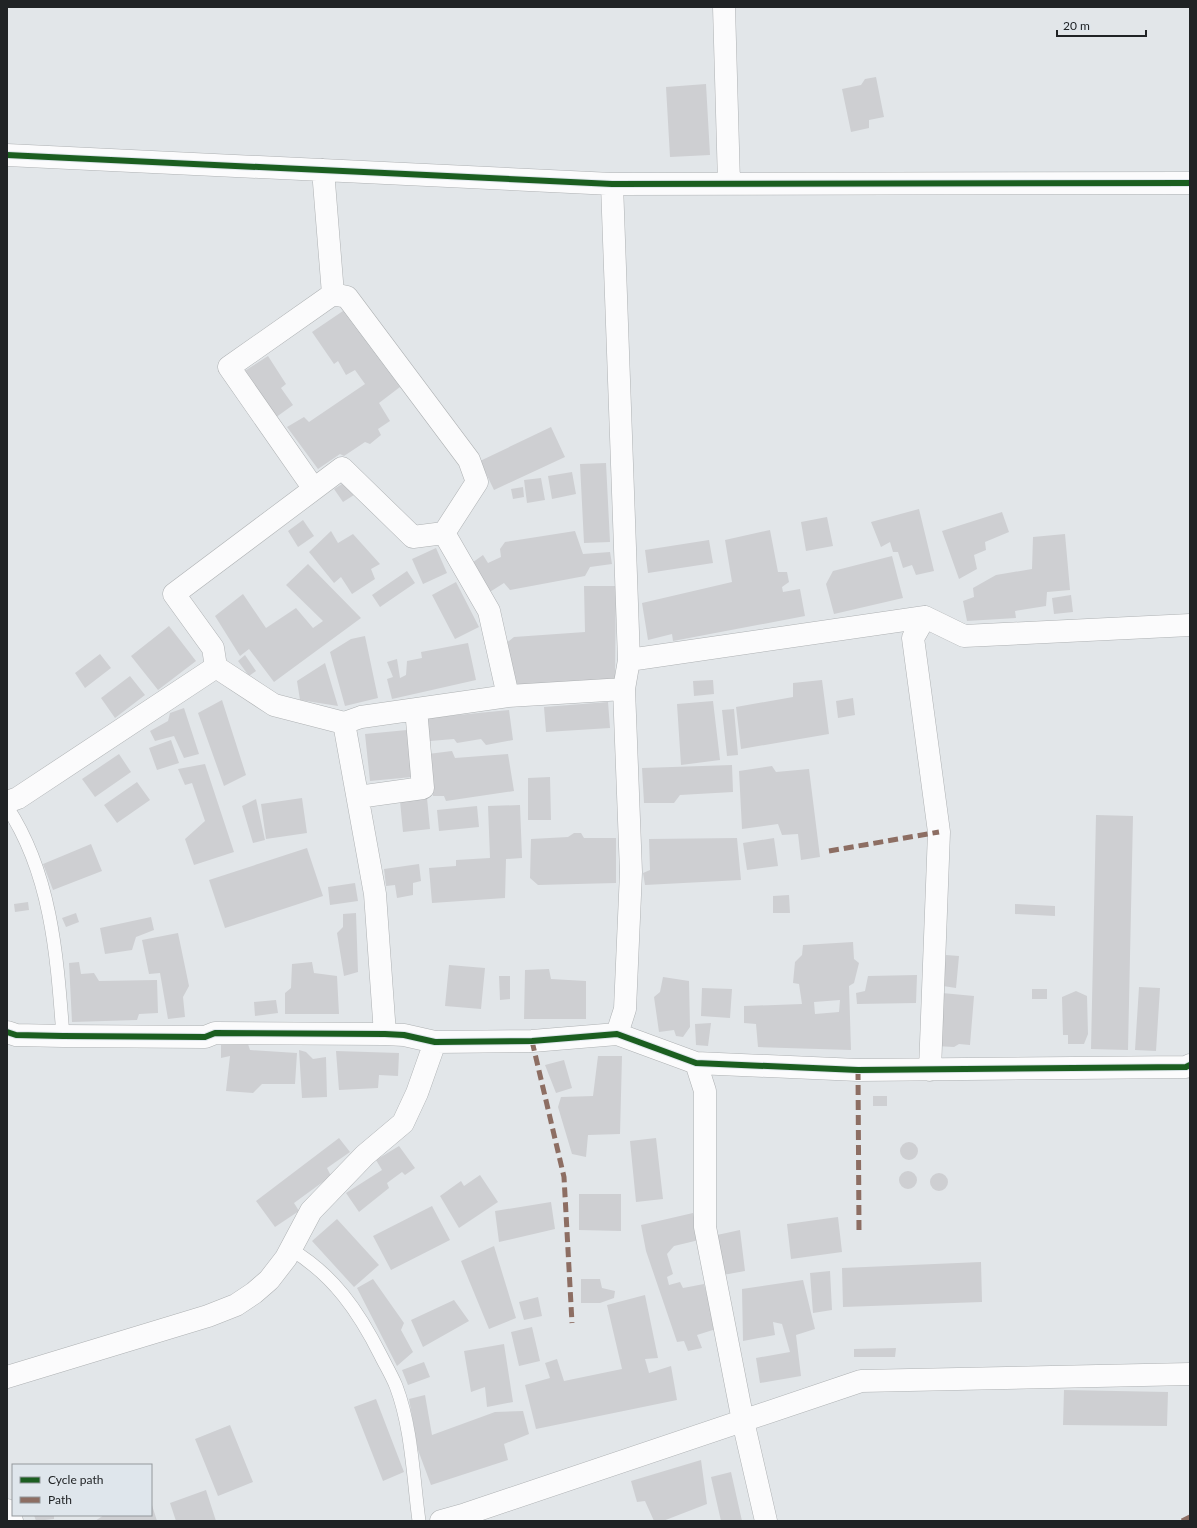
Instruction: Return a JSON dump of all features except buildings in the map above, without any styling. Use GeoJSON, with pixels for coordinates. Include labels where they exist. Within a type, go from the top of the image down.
{"type":"FeatureCollection","features":[{"type":"Feature","properties":{"kind":"street"},"geometry":{"type":"LineString","coordinates":[[724,7],[730,183]]}},
{"type":"Feature","properties":{"kind":"street"},"geometry":{"type":"LineString","coordinates":[[7,155],[612,184],[1190,183]]}},
{"type":"Feature","properties":{"kind":"street"},"geometry":{"type":"LineString","coordinates":[[323,170],[333,294]]}},
{"type":"Feature","properties":{"kind":"street"},"geometry":{"type":"LineString","coordinates":[[612,184],[629,660],[624,689],[631,872],[625,1009],[617,1034]]}},
{"type":"Feature","properties":{"kind":"street"},"geometry":{"type":"LineString","coordinates":[[314,489],[229,367],[333,294],[347,297],[469,460],[477,482],[444,533],[413,537],[342,468],[314,489],[174,594],[213,648],[216,667],[274,705],[344,723],[361,717],[508,696],[624,689]]}},
{"type":"Feature","properties":{"kind":"street"},"geometry":{"type":"LineString","coordinates":[[444,533],[489,611],[508,696]]}},
{"type":"Feature","properties":{"kind":"street"},"geometry":{"type":"LineString","coordinates":[[629,660],[926,617],[964,636],[1190,625]]}},
{"type":"Feature","properties":{"kind":"street"},"geometry":{"type":"LineString","coordinates":[[926,617],[913,638],[939,832],[930,1070]]}},
{"type":"Feature","properties":{"kind":"street"},"geometry":{"type":"LineString","coordinates":[[7,802],[18,798],[216,667]]}},
{"type":"Feature","properties":{"kind":"street"},"geometry":{"type":"LineString","coordinates":[[358,797],[423,788],[416,709]]}},
{"type":"Feature","properties":{"kind":"street"},"geometry":{"type":"LineString","coordinates":[[344,723],[375,894],[386,1034]]}},
{"type":"Feature","properties":{"kind":"street"},"geometry":{"type":"LineString","coordinates":[[7,1032],[16,1034],[63,1036],[206,1037],[215,1033],[386,1034],[404,1035],[435,1042],[532,1041],[617,1034],[696,1063],[858,1070],[1186,1067],[1190,1065]]}},
{"type":"Feature","properties":{"kind":"street"},"geometry":{"type":"LineString","coordinates":[[7,1377],[208,1316],[236,1305],[254,1293],[269,1280],[286,1258],[311,1211],[365,1155],[403,1123],[417,1093],[435,1042]]}},
{"type":"Feature","properties":{"kind":"street"},"geometry":{"type":"LineString","coordinates":[[696,1063],[705,1091],[704,1227],[743,1421],[766,1521]]}},
{"type":"Feature","properties":{"kind":"street"},"geometry":{"type":"LineString","coordinates":[[441,1521],[862,1381],[1190,1374]]}},
{"type":"Feature","properties":{"kind":"street"},"geometry":{"type":"LineString","coordinates":[[7,1510],[12,1521]]}},
{"type":"Feature","properties":{"kind":"lane"},"geometry":{"type":"LineString","coordinates":[[7,807],[16,820],[29,849],[40,876],[47,902],[57,960],[63,1036]]}},
{"type":"Feature","properties":{"kind":"lane"},"geometry":{"type":"LineString","coordinates":[[290,1248],[310,1260],[340,1290],[353,1306],[363,1321],[396,1386],[406,1428],[419,1521]]}},
{"type":"Feature","properties":{"kind":"marked path"},"geometry":{"type":"LineString","coordinates":[[829,851],[939,832]]}},
{"type":"Feature","properties":{"kind":"marked path"},"geometry":{"type":"LineString","coordinates":[[532,1041],[564,1177],[572,1323]]}},
{"type":"Feature","properties":{"kind":"marked path"},"geometry":{"type":"LineString","coordinates":[[858,1070],[859,1232]]}},
{"type":"Feature","properties":{"kind":"marked path"},"geometry":{"type":"LineString","coordinates":[[1182,1521],[1190,1517]]}},
{"type":"Feature","properties":{"kind":"cycle path"},"geometry":{"type":"LineString","coordinates":[[7,155],[612,184],[1190,183]]}},
{"type":"Feature","properties":{"kind":"cycle path"},"geometry":{"type":"LineString","coordinates":[[7,1032],[16,1035],[205,1037],[215,1033],[385,1034],[404,1035],[435,1042],[532,1041],[617,1034],[696,1063],[858,1070],[1186,1067],[1190,1065]]}}]}
